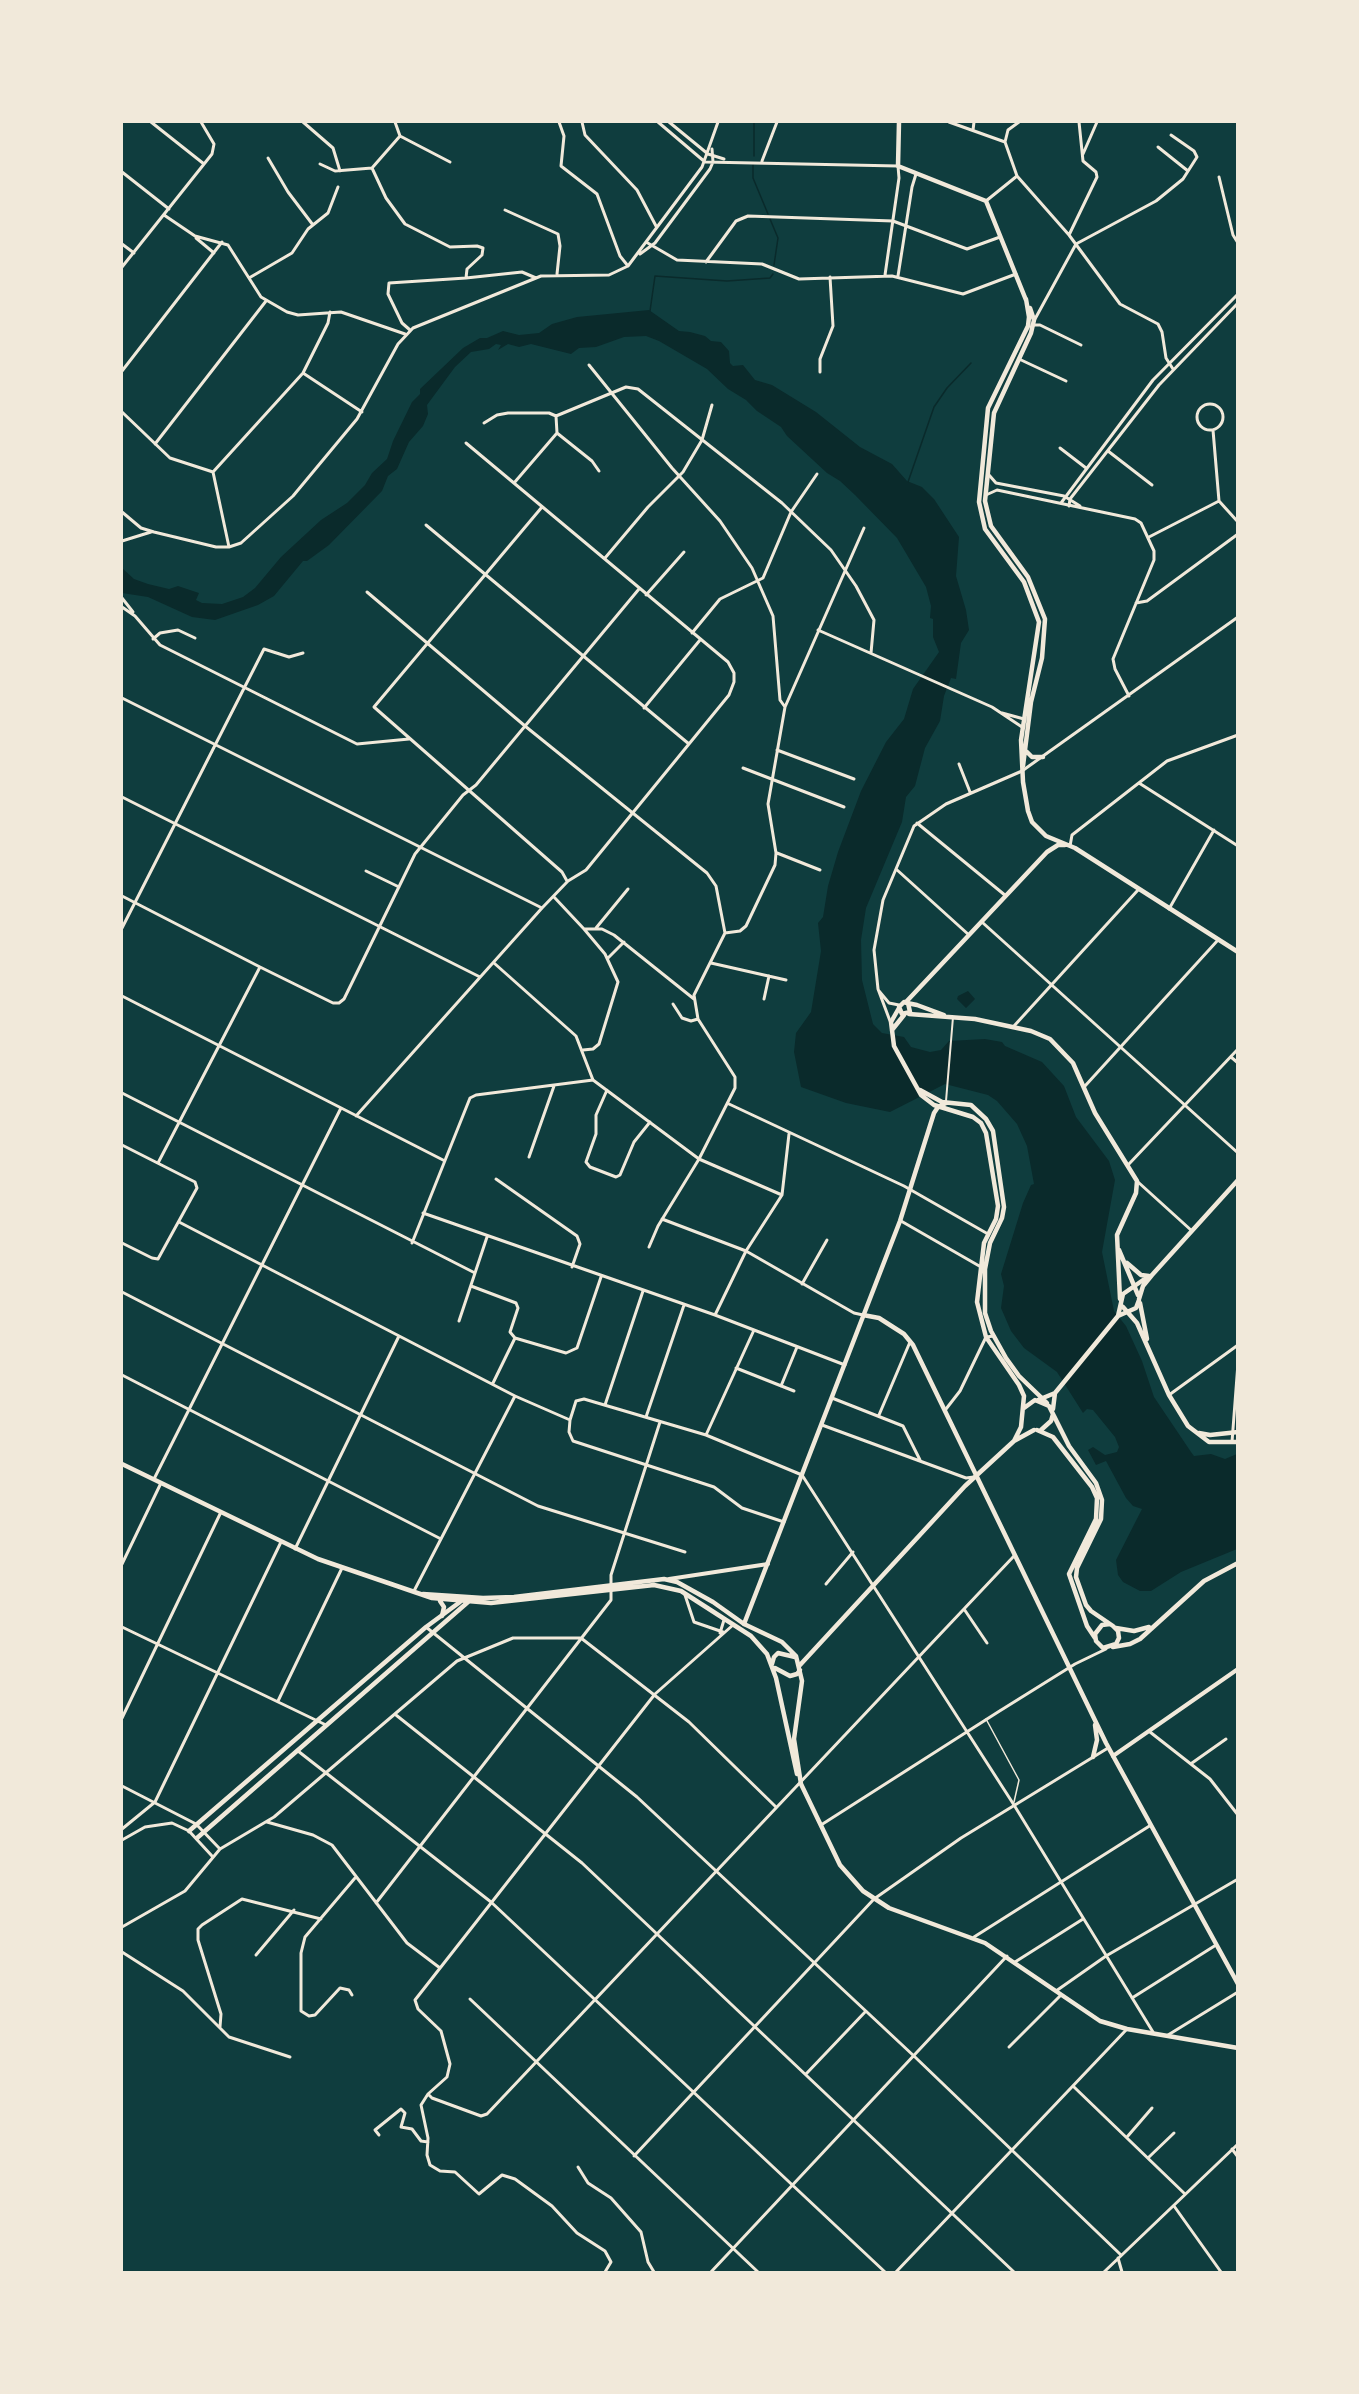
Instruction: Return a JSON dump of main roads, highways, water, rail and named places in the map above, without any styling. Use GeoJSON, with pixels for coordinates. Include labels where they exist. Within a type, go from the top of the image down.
{"type":"FeatureCollection","features":[{"type":"Feature","properties":{"kind":"main road"},"geometry":{"type":"LineString","coordinates":[[899,122],[898,166],[986,201],[1034,322],[995,409],[986,510],[991,526],[1028,577],[1045,619],[1042,658],[1026,725],[1022,771],[1030,818],[1046,836],[1049,844],[1047,852]]}},
{"type":"Feature","properties":{"kind":"main road"},"geometry":{"type":"LineString","coordinates":[[1022,771],[1027,752],[1026,725],[1022,717],[1036,656],[1039,622],[1024,582],[982,523],[979,502],[984,440],[990,402],[1029,321],[1026,299]]}},
{"type":"Feature","properties":{"kind":"main road"},"geometry":{"type":"LineString","coordinates":[[984,440],[991,441]]}},
{"type":"Feature","properties":{"kind":"main road"},"geometry":{"type":"LineString","coordinates":[[1027,752],[1032,757],[1043,757]]}},
{"type":"Feature","properties":{"kind":"main road"},"geometry":{"type":"LineString","coordinates":[[1046,836],[1070,846],[1238,952]]}},
{"type":"Feature","properties":{"kind":"main road"},"geometry":{"type":"LineString","coordinates":[[891,1028],[907,1003],[1047,852],[1058,845],[1070,846]]}},
{"type":"Feature","properties":{"kind":"main road"},"geometry":{"type":"LineString","coordinates":[[907,1003],[911,1008],[894,1014],[891,1028],[895,1050],[934,1117]]}},
{"type":"Feature","properties":{"kind":"main road"},"geometry":{"type":"LineString","coordinates":[[907,1003],[953,1017]]}},
{"type":"Feature","properties":{"kind":"main road"},"geometry":{"type":"LineString","coordinates":[[903,1011],[1014,1026],[1037,1033],[1054,1042],[1073,1063],[1095,1113],[1137,1181],[1136,1193],[1118,1232],[1117,1244],[1124,1306],[1137,1323],[1148,1344],[1169,1395],[1182,1418],[1209,1442],[1235,1442]]}},
{"type":"Feature","properties":{"kind":"main road"},"geometry":{"type":"LineString","coordinates":[[921,1093],[946,1103],[971,1105],[986,1119],[993,1131],[1004,1207],[1002,1218],[992,1236],[985,1269],[985,1313],[994,1336],[1019,1376],[1043,1400],[1101,1494],[1101,1519],[1077,1568],[1076,1577],[1086,1605],[1116,1628],[1134,1631],[1153,1624]]}},
{"type":"Feature","properties":{"kind":"main road"},"geometry":{"type":"LineString","coordinates":[[921,1093],[938,1107],[973,1117],[981,1123],[986,1133],[998,1206],[996,1219],[987,1233],[979,1266],[977,1302],[986,1337],[1023,1391],[1025,1405],[1023,1418],[1014,1442]]}},
{"type":"Feature","properties":{"kind":"main road"},"geometry":{"type":"LineString","coordinates":[[946,1103],[938,1107],[934,1117],[900,1221],[744,1624],[744,1628],[763,1649],[773,1666],[790,1676],[797,1674],[799,1664],[976,1477],[1014,1442],[1035,1430],[1050,1425],[1055,1393]]}},
{"type":"Feature","properties":{"kind":"main road"},"geometry":{"type":"LineString","coordinates":[[1124,1306],[1136,1308],[1143,1286],[1238,1180]]}},
{"type":"Feature","properties":{"kind":"main road"},"geometry":{"type":"LineString","coordinates":[[1117,1244],[1136,1285],[1148,1344]]}},
{"type":"Feature","properties":{"kind":"main road"},"geometry":{"type":"LineString","coordinates":[[1122,1258],[1141,1275],[1152,1275]]}},
{"type":"Feature","properties":{"kind":"main road"},"geometry":{"type":"LineString","coordinates":[[1023,1411],[1028,1404],[1043,1400],[1055,1393],[1118,1316],[1124,1306],[1128,1291],[1152,1275]]}},
{"type":"Feature","properties":{"kind":"main road"},"geometry":{"type":"LineString","coordinates":[[1128,1291],[1139,1299]]}},
{"type":"Feature","properties":{"kind":"main road"},"geometry":{"type":"LineString","coordinates":[[1118,1316],[1124,1306]]}},
{"type":"Feature","properties":{"kind":"main road"},"geometry":{"type":"LineString","coordinates":[[863,1315],[879,1318],[911,1341],[946,1409],[976,1477],[1108,1748],[1238,1984]]}},
{"type":"Feature","properties":{"kind":"main road"},"geometry":{"type":"LineString","coordinates":[[1023,1418],[1027,1426],[1053,1437],[1092,1487],[1097,1498],[1096,1519],[1069,1574],[1086,1626],[1100,1647],[1107,1648],[1135,1642],[1153,1624],[1214,1574],[1238,1563]]}},
{"type":"Feature","properties":{"kind":"main road"},"geometry":{"type":"LineString","coordinates":[[1196,1432],[1210,1435],[1234,1433]]}},
{"type":"Feature","properties":{"kind":"main road"},"geometry":{"type":"LineString","coordinates":[[122,1464],[295,1549],[342,1568],[438,1599],[460,1602],[525,1601],[669,1580],[751,1636]]}},
{"type":"Feature","properties":{"kind":"main road"},"geometry":{"type":"LineString","coordinates":[[189,1831],[426,1627],[460,1602],[660,1585],[686,1591],[786,1645],[799,1664],[802,1686],[795,1739],[801,1784],[820,1826],[847,1875],[874,1899],[896,1911],[974,1937],[1016,1962],[1100,2021],[1165,2037],[1238,2048]]}},
{"type":"Feature","properties":{"kind":"main road"},"geometry":{"type":"LineString","coordinates":[[423,1594],[490,1598]]}},
{"type":"Feature","properties":{"kind":"main road"},"geometry":{"type":"LineString","coordinates":[[438,1599],[444,1605],[442,1616]]}},
{"type":"Feature","properties":{"kind":"main road"},"geometry":{"type":"LineString","coordinates":[[197,1838],[468,1602]]}},
{"type":"Feature","properties":{"kind":"main road"},"geometry":{"type":"LineString","coordinates":[[734,1624],[744,1624]]}},
{"type":"Feature","properties":{"kind":"main road"},"geometry":{"type":"LineString","coordinates":[[1095,1638],[1099,1627],[1110,1624]]}},
{"type":"Feature","properties":{"kind":"main road"},"geometry":{"type":"LineString","coordinates":[[1113,1647],[1119,1638],[1116,1628]]}},
{"type":"Feature","properties":{"kind":"main road"},"geometry":{"type":"LineString","coordinates":[[799,1664],[791,1655],[781,1653],[774,1657],[773,1666],[794,1769],[799,1776]]}},
{"type":"Feature","properties":{"kind":"main road"},"geometry":{"type":"LineString","coordinates":[[1093,1757],[1097,1740],[1094,1719]]}},
{"type":"Feature","properties":{"kind":"main road"},"geometry":{"type":"LineString","coordinates":[[271,1761],[277,1767]]}},
{"type":"Feature","properties":{"kind":"water"},"geometry":{"type":"Polygon","coordinates":[[[649,310],[679,331],[690,332],[705,336],[711,341],[721,342],[729,351],[730,363],[733,366],[743,365],[755,380],[772,385],[816,412],[860,447],[892,464],[907,481],[922,487],[934,499],[959,537],[956,576],[969,630],[961,643],[956,679],[951,678],[944,696],[940,721],[925,748],[915,786],[906,797],[902,822],[866,908],[861,940],[862,980],[873,1024],[882,1033],[904,1037],[911,1047],[930,1052],[941,1050],[949,1041],[985,1039],[1002,1042],[1005,1046],[1042,1062],[1064,1086],[1076,1117],[1109,1161],[1115,1180],[1102,1252],[1114,1311],[1126,1326],[1142,1361],[1154,1397],[1194,1456],[1211,1454],[1225,1459],[1237,1454],[1237,1549],[1181,1572],[1151,1591],[1140,1591],[1123,1582],[1118,1575],[1116,1560],[1142,1509],[1133,1506],[1126,1498],[1106,1461],[1096,1465],[1088,1450],[1093,1447],[1105,1455],[1117,1452],[1119,1447],[1115,1437],[1093,1410],[1087,1409],[1083,1413],[1057,1372],[1024,1348],[1011,1331],[1001,1308],[1004,1286],[1001,1274],[1023,1203],[1031,1185],[1034,1184],[1027,1146],[1017,1124],[997,1101],[988,1095],[945,1084],[890,1112],[846,1103],[801,1087],[794,1052],[796,1033],[811,1012],[821,951],[818,923],[823,917],[828,886],[838,852],[861,791],[886,742],[904,719],[913,689],[939,652],[933,637],[933,619],[930,618],[931,606],[926,587],[897,538],[855,495],[827,473],[787,436],[781,427],[728,389],[707,369],[659,341],[646,336],[624,337],[596,347],[579,348],[571,354],[531,344],[519,347],[508,344],[498,350],[501,345],[496,344],[489,349],[471,352],[455,367],[427,405],[428,414],[423,426],[409,442],[397,469],[388,476],[382,491],[329,545],[307,561],[303,561],[274,596],[258,605],[215,620],[192,617],[148,597],[122,593],[122,568],[134,579],[148,584],[169,589],[178,586],[199,593],[196,600],[202,603],[222,604],[243,597],[255,588],[281,557],[321,520],[347,503],[365,485],[372,473],[387,459],[393,441],[412,402],[420,394],[420,389],[463,348],[480,338],[487,338],[503,331],[519,335],[539,333],[552,324],[577,317],[649,310]]]}},
{"type":"Feature","properties":{"kind":"water"},"geometry":{"type":"Polygon","coordinates":[[[968,991],[975,999],[966,1008],[957,999],[958,996],[968,991]]]}},
{"type":"Feature","properties":{"kind":"waterway"},"geometry":{"type":"LineString","coordinates":[[754,122],[754,156]]}},
{"type":"Feature","properties":{"kind":"waterway"},"geometry":{"type":"LineString","coordinates":[[753,165],[753,178],[768,214]]}},
{"type":"Feature","properties":{"kind":"waterway"},"geometry":{"type":"LineString","coordinates":[[770,219],[778,238],[774,265]]}},
{"type":"Feature","properties":{"kind":"waterway"},"geometry":{"type":"LineString","coordinates":[[650,311],[655,276],[727,281],[770,278],[773,274]]}},
{"type":"Feature","properties":{"kind":"waterway"},"geometry":{"type":"LineString","coordinates":[[908,482],[934,407],[947,388],[971,363]]}}]}
